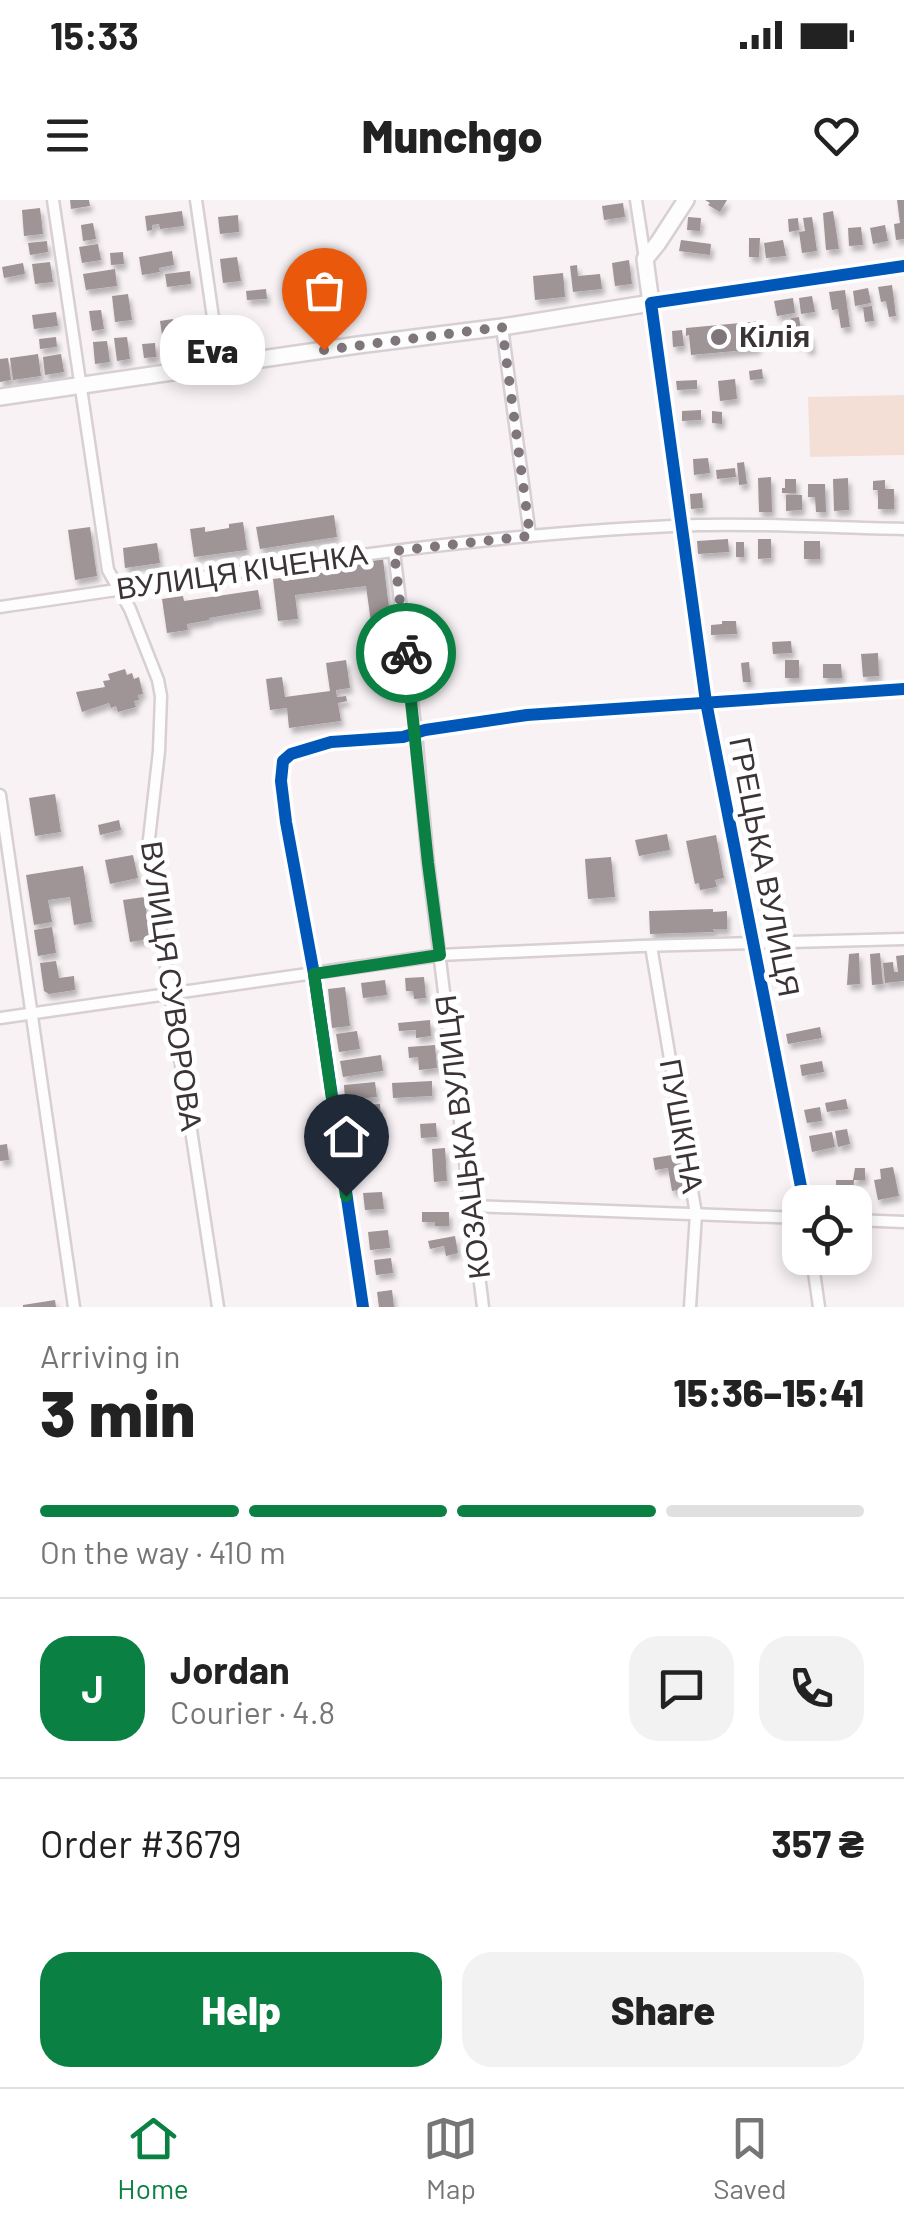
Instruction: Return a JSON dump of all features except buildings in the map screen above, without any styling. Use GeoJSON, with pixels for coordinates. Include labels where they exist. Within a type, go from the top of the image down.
{"type":"FeatureCollection","features":[{"type":"Feature","properties":{"kind":"main road"},"geometry":{"type":"LineString","coordinates":[[644,259],[686,200]]}},
{"type":"Feature","properties":{"kind":"main road","name":"ГРЕЦЬКА ВУЛИЦЯ"},"geometry":{"type":"LineString","coordinates":[[644,259],[651,302]]}},
{"type":"Feature","properties":{"kind":"main road"},"geometry":{"type":"LineString","coordinates":[[0,397],[502,327],[651,302]]}},
{"type":"Feature","properties":{"kind":"street","name":"ВУЛИЦЯ СУВОРОВА"},"geometry":{"type":"LineString","coordinates":[[53,200],[108,570],[130,609],[161,696],[148,848],[218,1307]]}},
{"type":"Feature","properties":{"kind":"street"},"geometry":{"type":"LineString","coordinates":[[196,200],[220,366]]}},
{"type":"Feature","properties":{"kind":"street","name":"ГРЕЦЬКА ВУЛИЦЯ"},"geometry":{"type":"LineString","coordinates":[[636,200],[644,259]]}},
{"type":"Feature","properties":{"kind":"street"},"geometry":{"type":"LineString","coordinates":[[651,302],[904,266]]}},
{"type":"Feature","properties":{"kind":"street","name":"ГРЕЦЬКА ВУЛИЦЯ"},"geometry":{"type":"LineString","coordinates":[[651,302],[706,702],[801,1185]]}},
{"type":"Feature","properties":{"kind":"street"},"geometry":{"type":"LineString","coordinates":[[502,327],[530,536]]}},
{"type":"Feature","properties":{"kind":"street","name":"ВУЛИЦЯ КІЧЕНКА"},"geometry":{"type":"LineString","coordinates":[[0,607],[394,551],[530,536],[682,526],[904,529]]}},
{"type":"Feature","properties":{"kind":"street","name":"КОЗАЦЬКА ВУЛИЦЯ"},"geometry":{"type":"LineString","coordinates":[[394,551],[483,1307]]}},
{"type":"Feature","properties":{"kind":"street"},"geometry":{"type":"LineString","coordinates":[[363,1307],[314,974],[286,822],[282,761],[291,754],[332,742],[403,737],[425,730],[527,715],[904,689]]}},
{"type":"Feature","properties":{"kind":"street"},"geometry":{"type":"LineString","coordinates":[[0,795],[74,1307]]}},
{"type":"Feature","properties":{"kind":"street"},"geometry":{"type":"LineString","coordinates":[[0,1018],[440,955],[904,938]]}},
{"type":"Feature","properties":{"kind":"street","name":"ПУШКІНА"},"geometry":{"type":"LineString","coordinates":[[650,946],[696,1214],[690,1307]]}},
{"type":"Feature","properties":{"kind":"street"},"geometry":{"type":"LineString","coordinates":[[472,1206],[782,1217]]}},
{"type":"Feature","properties":{"kind":"street"},"geometry":{"type":"LineString","coordinates":[[872,1221],[904,1222]]}},
{"type":"Feature","properties":{"kind":"street"},"geometry":{"type":"LineString","coordinates":[[815,1275],[820,1307]]}},
{"type":"Feature","properties":{"kind":"shaded area"},"geometry":{"type":"Polygon","coordinates":[[[904,395],[904,455],[810,457],[808,397],[904,395]]]}},
{"type":"Feature","properties":{"kind":"cycle path"},"geometry":{"type":"LineString","coordinates":[[801,1185],[706,702],[651,303],[904,266]]}},
{"type":"Feature","properties":{"kind":"cycle path"},"geometry":{"type":"LineString","coordinates":[[363,1307],[314,974],[286,822],[283,761],[291,754],[331,742],[403,737],[425,730],[527,715],[904,689]]}},
{"type":"Feature","properties":{"kind":"way so far"},"geometry":{"type":"LineString","coordinates":[[324,350],[502,327],[530,536],[394,551],[406,653]]}},
{"type":"Feature","properties":{"kind":"place","name":"Кілія"},"geometry":{"type":"Point","coordinates":[719,337]}},
{"type":"Feature","properties":{"kind":"place","name":"Eva"},"geometry":{"type":"Point","coordinates":[324,350]}},
{"type":"Feature","properties":{"kind":"route"},"geometry":{"type":"LineString","coordinates":[[346,1196],[314,974],[440,955],[406,653]]}}]}
